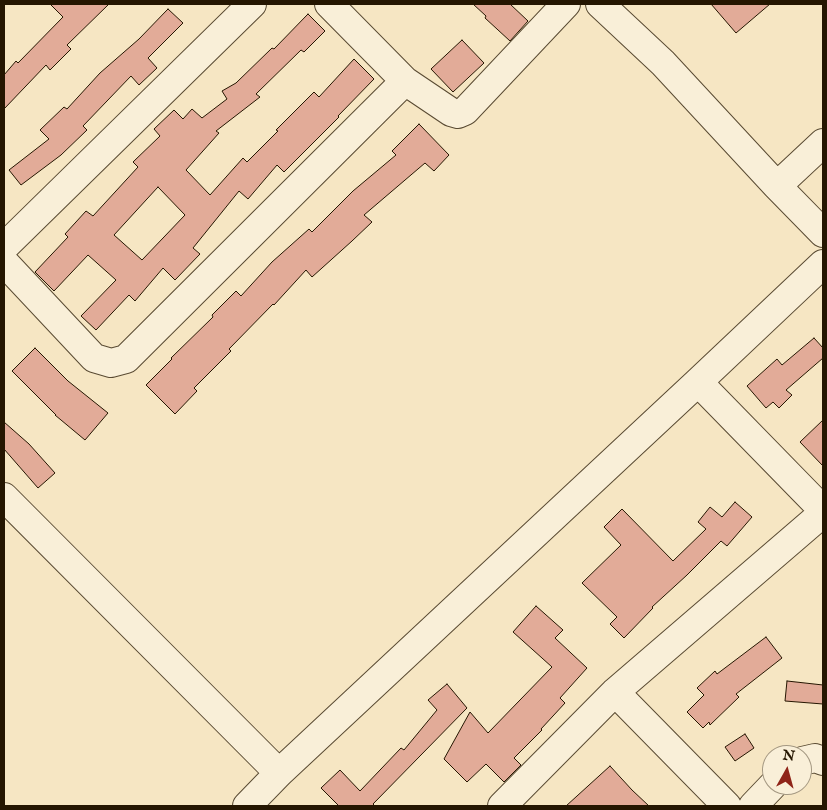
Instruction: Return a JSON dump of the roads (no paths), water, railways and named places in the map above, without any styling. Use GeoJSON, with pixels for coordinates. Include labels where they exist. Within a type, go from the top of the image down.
{"type":"FeatureCollection","features":[{"type":"Feature","properties":{"kind":"street"},"geometry":{"type":"LineString","coordinates":[[4,247],[252,4]]}},
{"type":"Feature","properties":{"kind":"street"},"geometry":{"type":"LineString","coordinates":[[329,4],[405,81],[451,112],[458,114],[465,111],[566,4]]}},
{"type":"Feature","properties":{"kind":"street"},"geometry":{"type":"LineString","coordinates":[[600,4],[663,63],[823,232]]}},
{"type":"Feature","properties":{"kind":"street"},"geometry":{"type":"LineString","coordinates":[[4,262],[94,358],[111,363],[126,359],[405,81]]}},
{"type":"Feature","properties":{"kind":"street"},"geometry":{"type":"LineString","coordinates":[[778,186],[823,142]]}},
{"type":"Feature","properties":{"kind":"street"},"geometry":{"type":"LineString","coordinates":[[247,806],[279,773],[823,264]]}},
{"type":"Feature","properties":{"kind":"street"},"geometry":{"type":"LineString","coordinates":[[502,806],[615,692],[823,512],[698,382]]}},
{"type":"Feature","properties":{"kind":"street"},"geometry":{"type":"LineString","coordinates":[[4,496],[279,773]]}},
{"type":"Feature","properties":{"kind":"street"},"geometry":{"type":"LineString","coordinates":[[615,692],[727,806]]}},
{"type":"Feature","properties":{"kind":"street"},"geometry":{"type":"LineString","coordinates":[[753,806],[763,795]]}}]}
